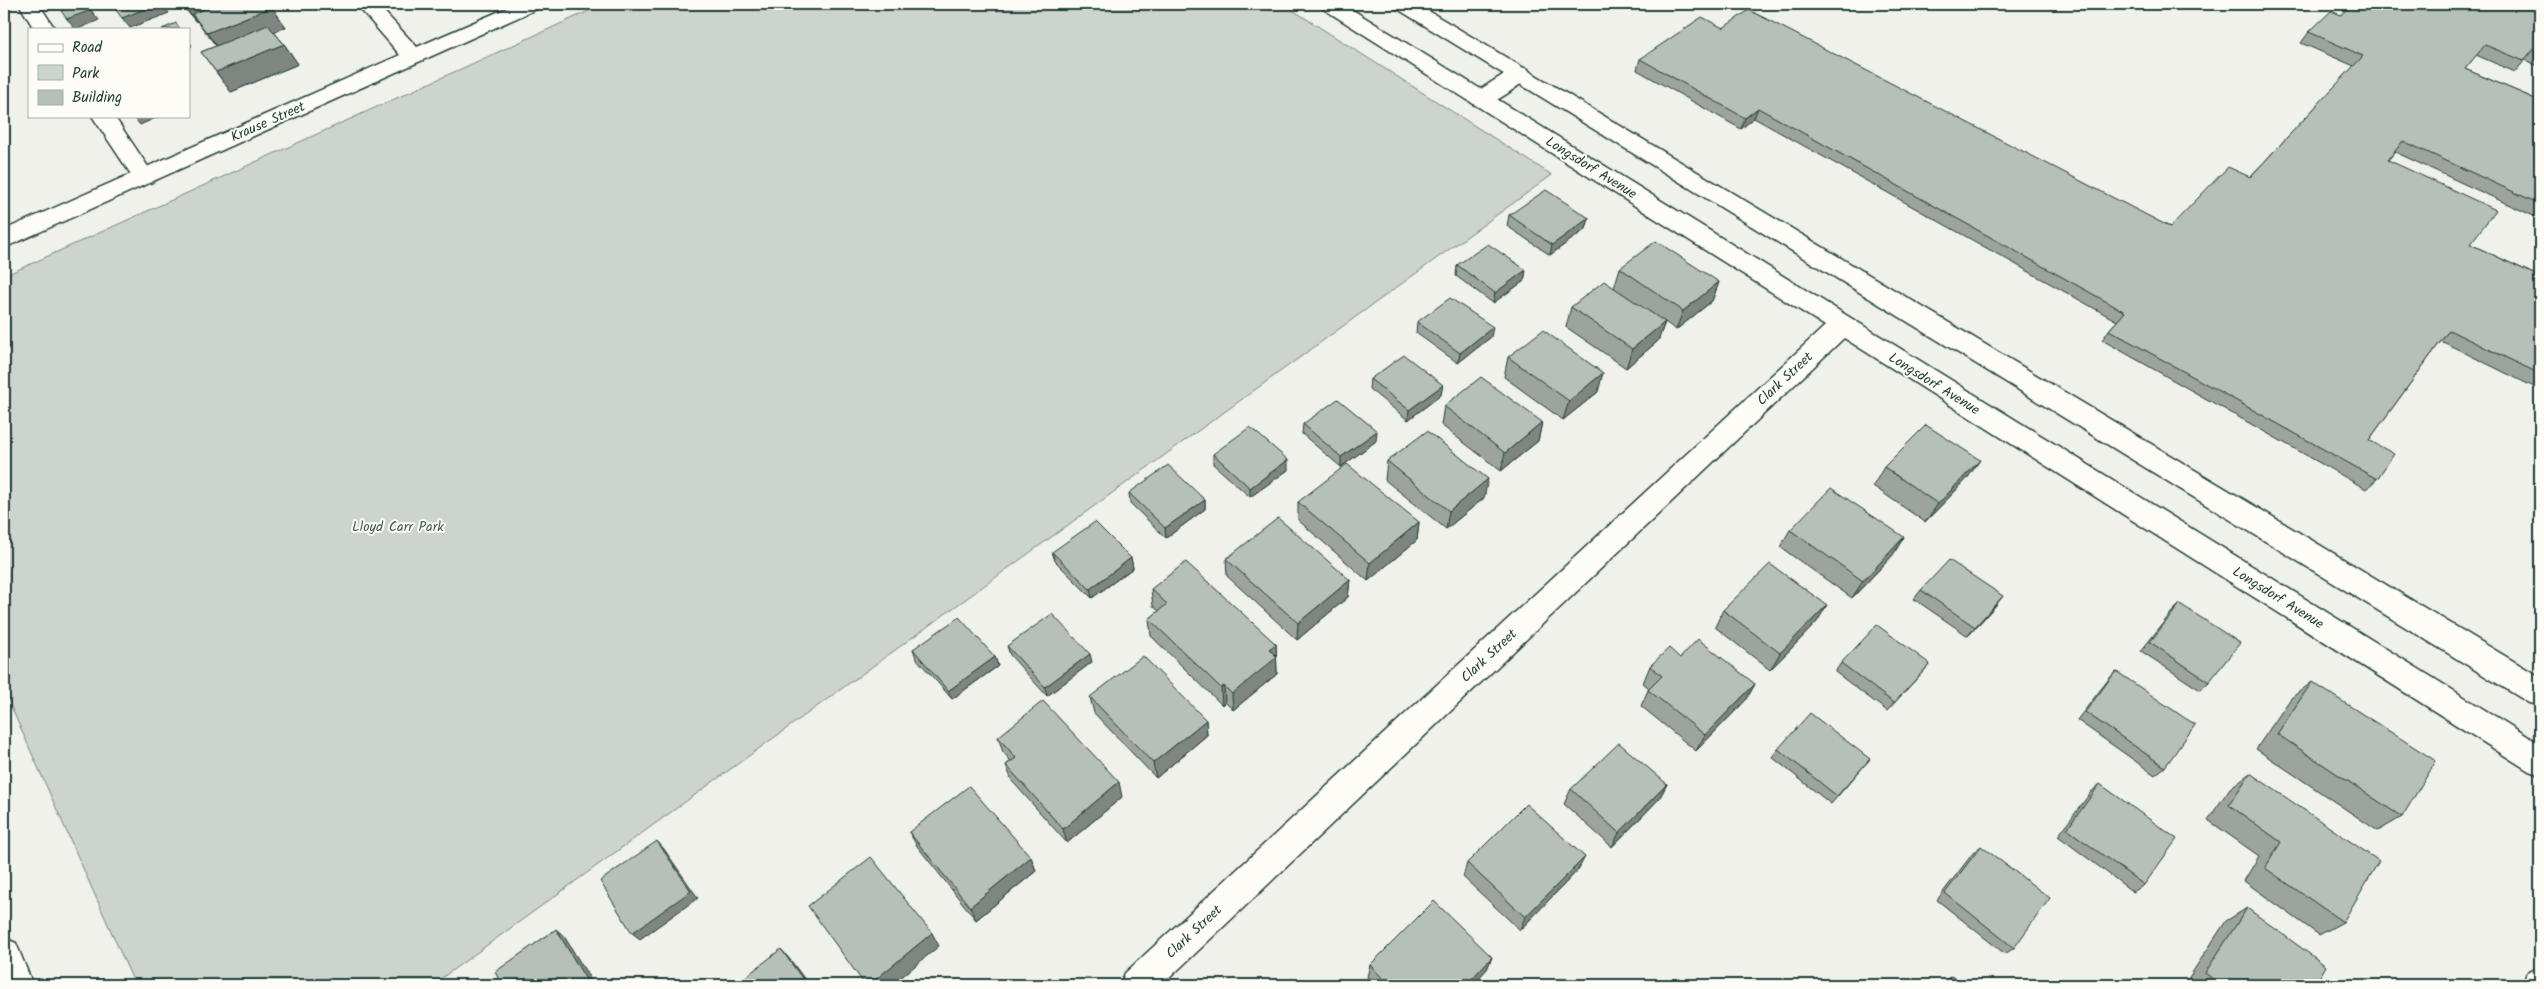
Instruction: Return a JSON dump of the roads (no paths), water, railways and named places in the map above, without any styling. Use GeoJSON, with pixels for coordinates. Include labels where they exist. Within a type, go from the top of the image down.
{"type":"FeatureCollection","features":[{"type":"Feature","properties":{"kind":"street"},"geometry":{"type":"LineString","coordinates":[[29,4],[44,28]]}},
{"type":"Feature","properties":{"kind":"street"},"geometry":{"type":"LineString","coordinates":[[366,4],[413,56]]}},
{"type":"Feature","properties":{"kind":"street","name":"Krause Street"},"geometry":{"type":"LineString","coordinates":[[4,240],[532,4]]}},
{"type":"Feature","properties":{"kind":"street","name":"Longsdorf Avenue"},"geometry":{"type":"LineString","coordinates":[[1329,4],[1841,326],[2540,761]]}},
{"type":"Feature","properties":{"kind":"street"},"geometry":{"type":"LineString","coordinates":[[1403,4],[2540,693]]}},
{"type":"Feature","properties":{"kind":"street"},"geometry":{"type":"LineString","coordinates":[[1481,99],[1520,74]]}},
{"type":"Feature","properties":{"kind":"street"},"geometry":{"type":"LineString","coordinates":[[104,118],[144,177]]}},
{"type":"Feature","properties":{"kind":"street","name":"Clark Street"},"geometry":{"type":"LineString","coordinates":[[1137,985],[1841,326]]}},
{"type":"Feature","properties":{"kind":"street"},"geometry":{"type":"LineString","coordinates":[[4,954],[16,985]]}},
{"type":"Feature","properties":{"kind":"park label","name":"Lloyd Carr Park"},"geometry":{"type":"Point","coordinates":[398,527]}}]}
